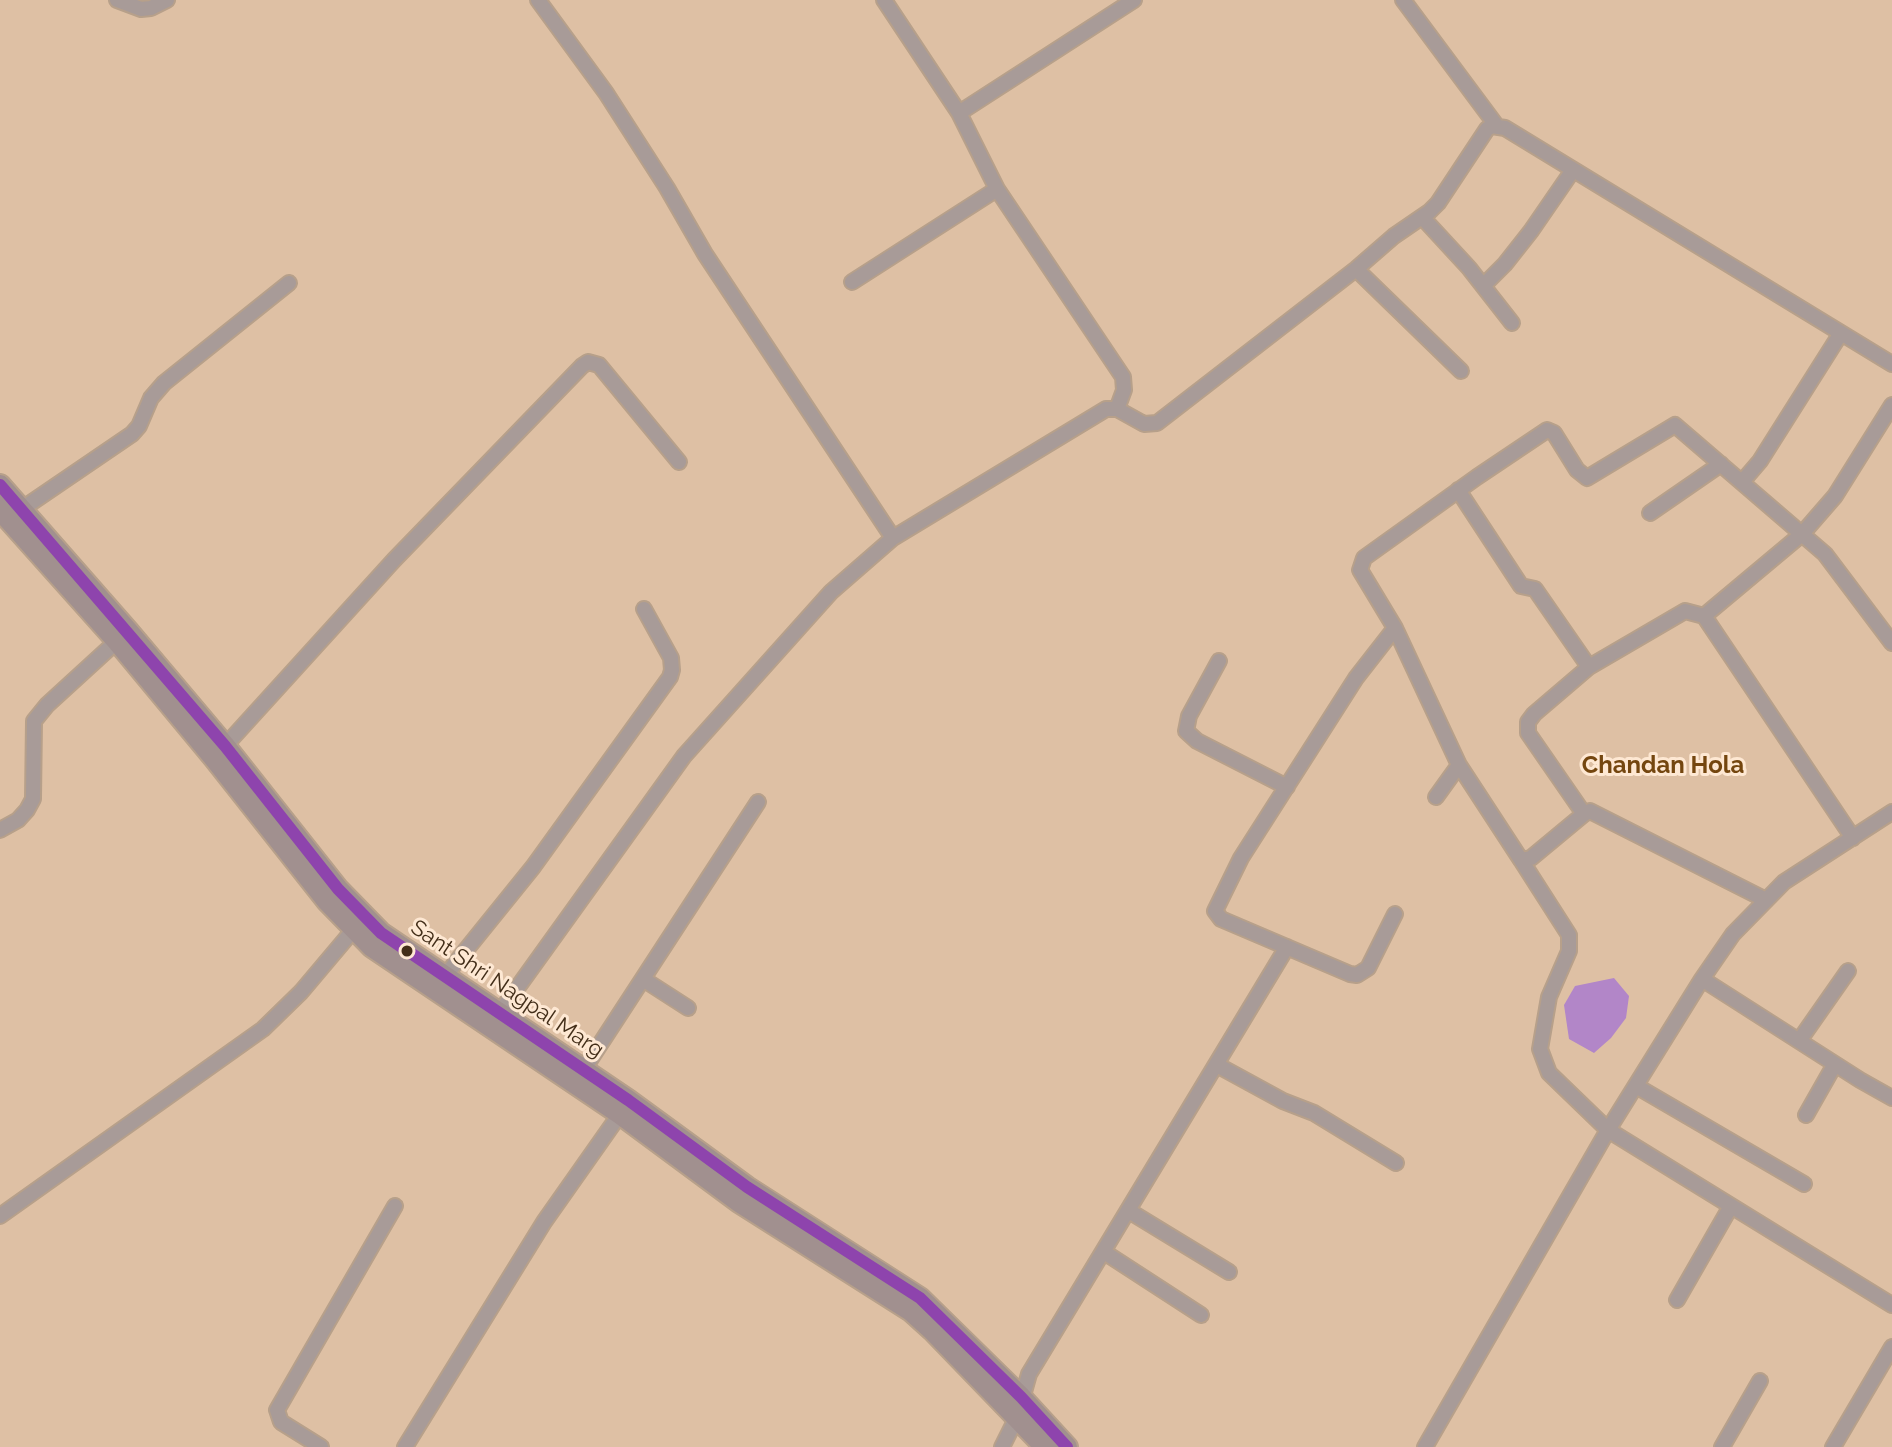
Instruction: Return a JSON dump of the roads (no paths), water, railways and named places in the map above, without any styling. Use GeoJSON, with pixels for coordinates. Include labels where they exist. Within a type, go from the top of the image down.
{"type":"FeatureCollection","features":[{"type":"Feature","properties":{"kind":"main road","name":"Sant Shri Nagpal Marg"},"geometry":{"type":"LineString","coordinates":[[0,485],[225,746],[359,924],[500,1012],[747,1187],[920,1298],[1019,1407],[1045,1447]]}},
{"type":"Feature","properties":{"kind":"main road","name":"Sant Shri Nagpal Marg"},"geometry":{"type":"LineString","coordinates":[[0,510],[117,641],[392,962],[620,1114],[739,1202],[911,1311],[1067,1447]]}},
{"type":"Feature","properties":{"kind":"street"},"geometry":{"type":"LineString","coordinates":[[117,0],[141,9],[167,0]]}},
{"type":"Feature","properties":{"kind":"street"},"geometry":{"type":"LineString","coordinates":[[538,0],[606,93],[705,254],[893,538]]}},
{"type":"Feature","properties":{"kind":"street"},"geometry":{"type":"LineString","coordinates":[[884,0],[959,113],[997,189],[1123,377],[1124,390],[1117,409]]}},
{"type":"Feature","properties":{"kind":"street"},"geometry":{"type":"LineString","coordinates":[[959,113],[1134,0]]}},
{"type":"Feature","properties":{"kind":"street"},"geometry":{"type":"LineString","coordinates":[[1403,0],[1496,125],[1892,364]]}},
{"type":"Feature","properties":{"kind":"street"},"geometry":{"type":"LineString","coordinates":[[500,1012],[684,756],[831,592],[893,538],[1106,409],[1117,409],[1144,424],[1157,423],[1438,203],[1487,129],[1496,125]]}},
{"type":"Feature","properties":{"kind":"street"},"geometry":{"type":"LineString","coordinates":[[1483,286],[1531,231],[1573,170]]}},
{"type":"Feature","properties":{"kind":"street"},"geometry":{"type":"LineString","coordinates":[[852,282],[997,189]]}},
{"type":"Feature","properties":{"kind":"street"},"geometry":{"type":"LineString","coordinates":[[1422,217],[1512,323]]}},
{"type":"Feature","properties":{"kind":"street"},"geometry":{"type":"LineString","coordinates":[[1356,269],[1461,371]]}},
{"type":"Feature","properties":{"kind":"street"},"geometry":{"type":"LineString","coordinates":[[22,509],[132,434],[151,398],[164,383],[289,283]]}},
{"type":"Feature","properties":{"kind":"street"},"geometry":{"type":"LineString","coordinates":[[1742,482],[1760,461],[1841,333]]}},
{"type":"Feature","properties":{"kind":"street"},"geometry":{"type":"LineString","coordinates":[[225,746],[394,560],[588,362],[599,365],[622,390],[679,462]]}},
{"type":"Feature","properties":{"kind":"street"},"geometry":{"type":"LineString","coordinates":[[1704,616],[1802,534],[1835,496],[1892,405]]}},
{"type":"Feature","properties":{"kind":"street"},"geometry":{"type":"LineString","coordinates":[[1892,643],[1830,560],[1681,427],[1673,425],[1587,478],[1577,470],[1554,433],[1547,430],[1458,490],[1364,558],[1360,565],[1395,628],[1459,765],[1569,935],[1569,951],[1549,997],[1540,1049],[1549,1073],[1608,1130],[1892,1305]]}},
{"type":"Feature","properties":{"kind":"street"},"geometry":{"type":"LineString","coordinates":[[1650,513],[1721,464]]}},
{"type":"Feature","properties":{"kind":"street"},"geometry":{"type":"LineString","coordinates":[[1458,490],[1521,586],[1535,589],[1589,667]]}},
{"type":"Feature","properties":{"kind":"street"},"geometry":{"type":"LineString","coordinates":[[445,976],[533,867],[670,677],[671,658],[644,609]]}},
{"type":"Feature","properties":{"kind":"street"},"geometry":{"type":"LineString","coordinates":[[1584,814],[1528,733],[1528,722],[1589,667],[1685,611],[1704,616],[1853,838]]}},
{"type":"Feature","properties":{"kind":"street"},"geometry":{"type":"LineString","coordinates":[[1395,628],[1356,678],[1241,858],[1215,907],[1221,919],[1357,975],[1368,968],[1395,914]]}},
{"type":"Feature","properties":{"kind":"street"},"geometry":{"type":"LineString","coordinates":[[0,830],[18,820],[33,799],[34,721],[47,705],[117,641]]}},
{"type":"Feature","properties":{"kind":"street"},"geometry":{"type":"LineString","coordinates":[[1219,661],[1189,716],[1186,731],[1197,741],[1287,787]]}},
{"type":"Feature","properties":{"kind":"street"},"geometry":{"type":"LineString","coordinates":[[1436,797],[1459,765]]}},
{"type":"Feature","properties":{"kind":"street"},"geometry":{"type":"LineString","coordinates":[[584,1069],[758,802]]}},
{"type":"Feature","properties":{"kind":"street"},"geometry":{"type":"LineString","coordinates":[[1521,860],[1531,858],[1590,811],[1766,900]]}},
{"type":"Feature","properties":{"kind":"street"},"geometry":{"type":"LineString","coordinates":[[1425,1447],[1608,1130],[1733,934],[1784,882],[1892,812]]}},
{"type":"Feature","properties":{"kind":"street"},"geometry":{"type":"LineString","coordinates":[[0,1216],[263,1029],[301,992],[359,924]]}},
{"type":"Feature","properties":{"kind":"street"},"geometry":{"type":"LineString","coordinates":[[1002,1447],[1035,1362],[1287,947]]}},
{"type":"Feature","properties":{"kind":"street"},"geometry":{"type":"LineString","coordinates":[[1799,1041],[1848,971]]}},
{"type":"Feature","properties":{"kind":"street"},"geometry":{"type":"LineString","coordinates":[[643,979],[688,1008]]}},
{"type":"Feature","properties":{"kind":"street"},"geometry":{"type":"LineString","coordinates":[[1702,979],[1892,1098]]}},
{"type":"Feature","properties":{"kind":"street"},"geometry":{"type":"LineString","coordinates":[[1806,1115],[1835,1064]]}},
{"type":"Feature","properties":{"kind":"street"},"geometry":{"type":"LineString","coordinates":[[1217,1065],[1283,1101],[1314,1113],[1396,1163]]}},
{"type":"Feature","properties":{"kind":"street"},"geometry":{"type":"LineString","coordinates":[[1636,1086],[1804,1184]]}},
{"type":"Feature","properties":{"kind":"street"},"geometry":{"type":"LineString","coordinates":[[405,1447],[544,1222],[620,1114]]}},
{"type":"Feature","properties":{"kind":"street"},"geometry":{"type":"LineString","coordinates":[[321,1447],[281,1422],[277,1410],[395,1206]]}},
{"type":"Feature","properties":{"kind":"street"},"geometry":{"type":"LineString","coordinates":[[1677,1300],[1731,1206]]}},
{"type":"Feature","properties":{"kind":"street"},"geometry":{"type":"LineString","coordinates":[[1129,1211],[1229,1272]]}},
{"type":"Feature","properties":{"kind":"street"},"geometry":{"type":"LineString","coordinates":[[1104,1252],[1201,1315]]}},
{"type":"Feature","properties":{"kind":"street"},"geometry":{"type":"LineString","coordinates":[[1833,1447],[1892,1347]]}},
{"type":"Feature","properties":{"kind":"street"},"geometry":{"type":"LineString","coordinates":[[1722,1447],[1760,1381]]}},
{"type":"Feature","properties":{"kind":"district","name":"Chandan Hola"},"geometry":{"type":"Point","coordinates":[1663,766]}}]}
